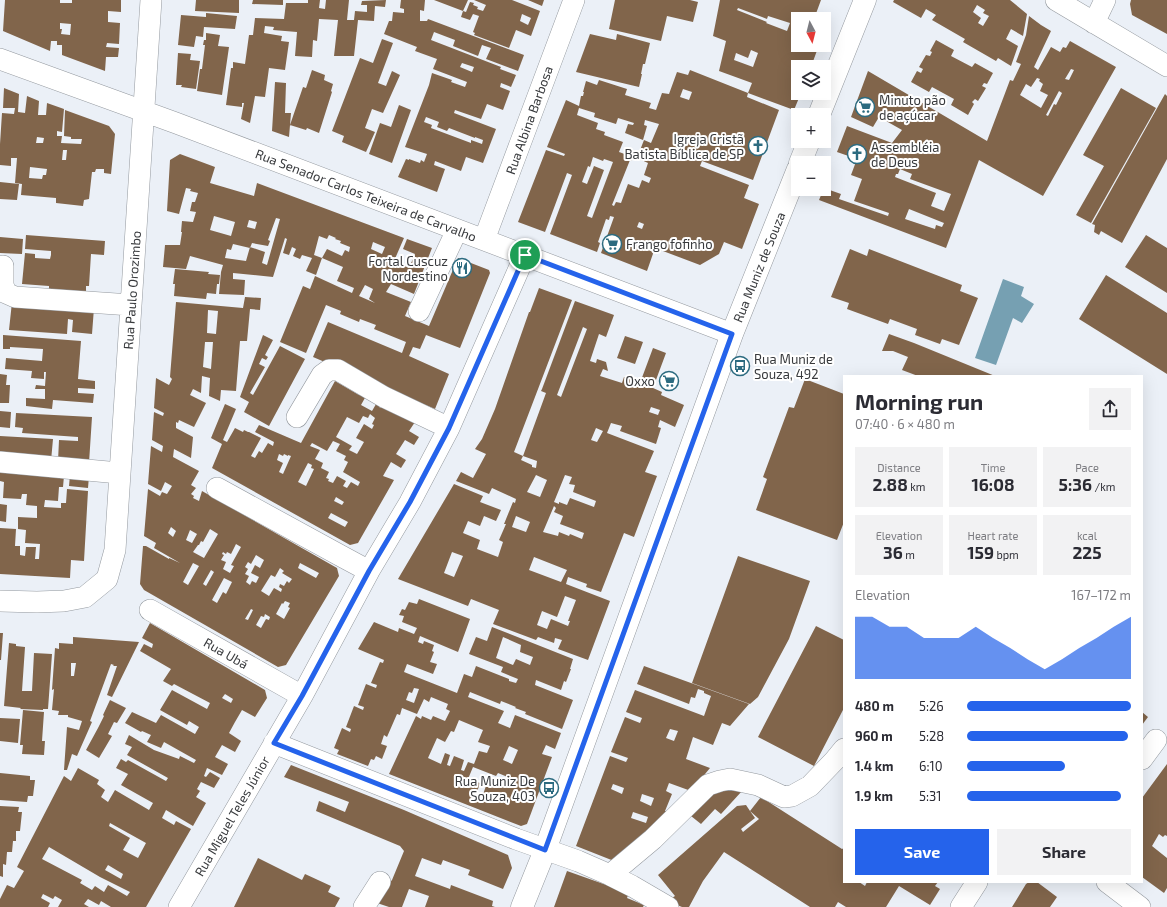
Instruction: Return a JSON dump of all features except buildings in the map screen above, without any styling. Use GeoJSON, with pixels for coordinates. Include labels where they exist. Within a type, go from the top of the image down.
{"type":"FeatureCollection","features":[{"type":"Feature","properties":{"kind":"street","name":"Rua Paulo Orozimbo"},"geometry":{"type":"LineString","coordinates":[[0,601],[64,601],[85,597],[107,579],[115,550],[151,0]]}},
{"type":"Feature","properties":{"kind":"street","name":"Rua Albina Barbosa"},"geometry":{"type":"LineString","coordinates":[[484,240],[574,0]]}},
{"type":"Feature","properties":{"kind":"street"},"geometry":{"type":"LineString","coordinates":[[822,108],[865,0]]}},
{"type":"Feature","properties":{"kind":"street"},"geometry":{"type":"LineString","coordinates":[[1056,0],[1167,66]]}},
{"type":"Feature","properties":{"kind":"street"},"geometry":{"type":"LineString","coordinates":[[1094,23],[1105,0]]}},
{"type":"Feature","properties":{"kind":"street","name":"Rua Senador Carlos Teixeira de Carvalho"},"geometry":{"type":"LineString","coordinates":[[0,59],[144,111],[732,334]]}},
{"type":"Feature","properties":{"kind":"street","name":"Rua Muniz de Souza"},"geometry":{"type":"LineString","coordinates":[[522,907],[545,850],[732,334],[791,186]]}},
{"type":"Feature","properties":{"kind":"street"},"geometry":{"type":"LineString","coordinates":[[419,311],[457,230]]}},
{"type":"Feature","properties":{"kind":"street","name":"Rua Miguel Teles Júnior"},"geometry":{"type":"LineString","coordinates":[[179,907],[302,696],[369,571],[410,502],[449,428],[525,255]]}},
{"type":"Feature","properties":{"kind":"street"},"geometry":{"type":"LineString","coordinates":[[3,266],[2,285],[6,293],[15,297],[131,305]]}},
{"type":"Feature","properties":{"kind":"street"},"geometry":{"type":"LineString","coordinates":[[297,417],[322,375],[329,370],[338,370],[384,396],[449,428]]}},
{"type":"Feature","properties":{"kind":"street"},"geometry":{"type":"LineString","coordinates":[[0,462],[119,473]]}},
{"type":"Feature","properties":{"kind":"street"},"geometry":{"type":"LineString","coordinates":[[217,488],[369,571]]}},
{"type":"Feature","properties":{"kind":"street","name":"Rua Ubá"},"geometry":{"type":"LineString","coordinates":[[150,610],[302,696]]}},
{"type":"Feature","properties":{"kind":"street"},"geometry":{"type":"LineString","coordinates":[[1143,758],[1156,740]]}},
{"type":"Feature","properties":{"kind":"street"},"geometry":{"type":"LineString","coordinates":[[274,743],[545,850],[578,861],[610,875],[668,907]]}},
{"type":"Feature","properties":{"kind":"street"},"geometry":{"type":"LineString","coordinates":[[610,875],[653,839],[708,786],[730,779],[758,785],[784,797],[792,796],[810,786],[843,750]]}},
{"type":"Feature","properties":{"kind":"street"},"geometry":{"type":"LineString","coordinates":[[364,907],[380,882]]}},
{"type":"Feature","properties":{"kind":"street"},"geometry":{"type":"LineString","coordinates":[[961,907],[976,883]]}},
{"type":"Feature","properties":{"kind":"street"},"geometry":{"type":"LineString","coordinates":[[1108,883],[1140,907]]}},
{"type":"Feature","properties":{"kind":"water"},"geometry":{"type":"Polygon","coordinates":[[[1003,279],[1024,287],[1021,296],[1034,304],[1022,323],[1013,318],[996,365],[975,358],[1003,279]]]}},
{"type":"Feature","properties":{"kind":"place","name":"Minuto pão de açúcar"},"geometry":{"type":"Point","coordinates":[865,107]}},
{"type":"Feature","properties":{"kind":"place","name":"Igreja Cristã Batista Bíblica de SP"},"geometry":{"type":"Point","coordinates":[758,146]}},
{"type":"Feature","properties":{"kind":"place","name":"Assembléia de Deus"},"geometry":{"type":"Point","coordinates":[857,154]}},
{"type":"Feature","properties":{"kind":"place","name":"Frango fofinho"},"geometry":{"type":"Point","coordinates":[612,244]}},
{"type":"Feature","properties":{"kind":"place","name":"Fortal Cuscuz Nordestino"},"geometry":{"type":"Point","coordinates":[462,268]}},
{"type":"Feature","properties":{"kind":"place","name":"Rua Muniz de Souza, 492"},"geometry":{"type":"Point","coordinates":[740,366]}},
{"type":"Feature","properties":{"kind":"place","name":"Oxxo"},"geometry":{"type":"Point","coordinates":[669,381]}},
{"type":"Feature","properties":{"kind":"place","name":"Rua Muniz De Souza, 403"},"geometry":{"type":"Point","coordinates":[549,788]}},
{"type":"Feature","properties":{"kind":"route"},"geometry":{"type":"LineString","coordinates":[[525,255],[732,334],[545,850],[274,743],[302,696],[369,571],[410,502],[449,428],[525,255]]}}]}
